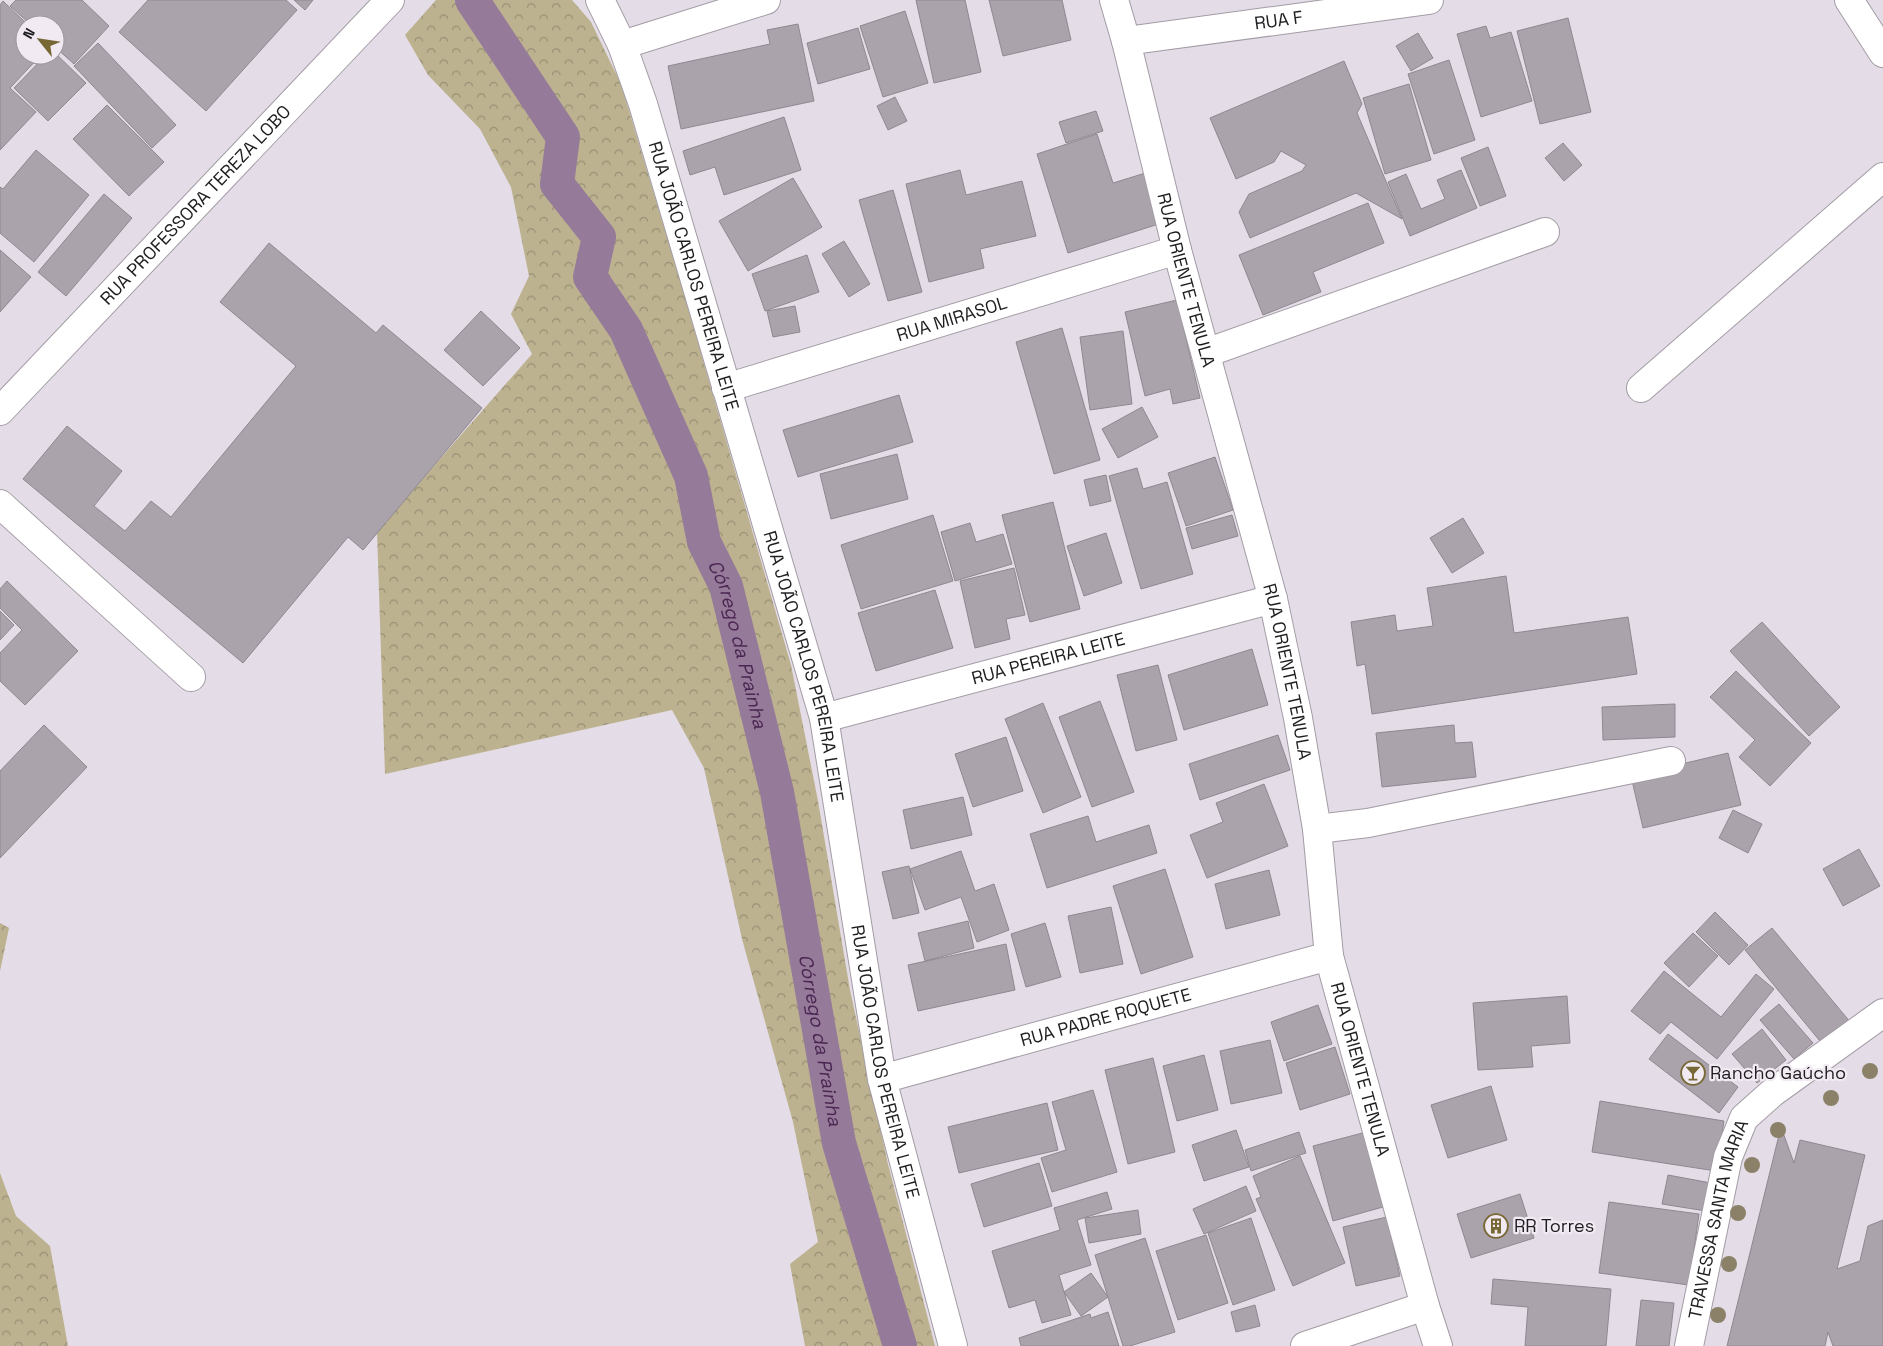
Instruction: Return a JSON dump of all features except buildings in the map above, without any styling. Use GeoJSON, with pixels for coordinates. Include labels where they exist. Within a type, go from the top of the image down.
{"type":"FeatureCollection","features":[{"type":"Feature","properties":{"kind":"street","name":"RUA PROFESSORA TEREZA LOBO"},"geometry":{"type":"LineString","coordinates":[[0,411],[390,0]]}},
{"type":"Feature","properties":{"kind":"street","name":"RUA JOÃO CARLOS PEREIRA LEITE"},"geometry":{"type":"LineString","coordinates":[[600,0],[622,45],[658,151],[824,718],[882,1079],[953,1346]]}},
{"type":"Feature","properties":{"kind":"street"},"geometry":{"type":"LineString","coordinates":[[622,45],[766,0]]}},
{"type":"Feature","properties":{"kind":"street","name":"RUA ORIENTE TENULA"},"geometry":{"type":"LineString","coordinates":[[1114,0],[1126,41],[1177,250],[1273,599],[1298,718],[1317,829],[1329,956],[1425,1306],[1438,1346]]}},
{"type":"Feature","properties":{"kind":"street","name":"RUA F"},"geometry":{"type":"LineString","coordinates":[[1126,41],[1429,0]]}},
{"type":"Feature","properties":{"kind":"street"},"geometry":{"type":"LineString","coordinates":[[1849,0],[1883,53]]}},
{"type":"Feature","properties":{"kind":"street"},"geometry":{"type":"LineString","coordinates":[[1641,388],[1883,177]]}},
{"type":"Feature","properties":{"kind":"street"},"geometry":{"type":"LineString","coordinates":[[1206,353],[1545,232]]}},
{"type":"Feature","properties":{"kind":"street","name":"RUA MIRASOL"},"geometry":{"type":"LineString","coordinates":[[726,388],[1177,250]]}},
{"type":"Feature","properties":{"kind":"street"},"geometry":{"type":"LineString","coordinates":[[0,504],[191,677]]}},
{"type":"Feature","properties":{"kind":"street","name":"RUA PEREIRA LEITE"},"geometry":{"type":"LineString","coordinates":[[824,718],[1273,599]]}},
{"type":"Feature","properties":{"kind":"street"},"geometry":{"type":"LineString","coordinates":[[1317,829],[1368,823],[1671,761]]}},
{"type":"Feature","properties":{"kind":"street","name":"RUA PADRE ROQUETE"},"geometry":{"type":"LineString","coordinates":[[882,1079],[1329,956]]}},
{"type":"Feature","properties":{"kind":"street","name":"TRAVESSA SANTA MARIA"},"geometry":{"type":"LineString","coordinates":[[1689,1346],[1728,1157],[1744,1118],[1772,1093],[1883,1013]]}},
{"type":"Feature","properties":{"kind":"street"},"geometry":{"type":"LineString","coordinates":[[1305,1346],[1425,1306]]}},
{"type":"Feature","properties":{"kind":"green space"},"geometry":{"type":"Polygon","coordinates":[[[436,0],[572,0],[591,22],[621,84],[791,665],[818,801],[850,990],[888,1164],[935,1346],[805,1346],[790,1264],[818,1242],[793,1122],[742,939],[704,768],[672,710],[385,774],[377,531],[532,354],[511,314],[529,276],[511,187],[480,129],[428,75],[405,35],[436,0]]]}},
{"type":"Feature","properties":{"kind":"green space"},"geometry":{"type":"Polygon","coordinates":[[[0,923],[9,928],[0,971],[0,923]]]}},
{"type":"Feature","properties":{"kind":"green space"},"geometry":{"type":"Polygon","coordinates":[[[0,1173],[16,1216],[50,1246],[68,1346],[0,1346],[0,1173]]]}},
{"type":"Feature","properties":{"kind":"waterway","name":"Córrego da Prainha"},"geometry":{"type":"LineString","coordinates":[[472,0],[563,137],[557,184],[599,237],[590,277],[626,330],[691,476],[704,542],[726,586],[777,792],[839,1143],[900,1346]]}},
{"type":"Feature","properties":{"kind":"place","name":"Rancho Gaúcho"},"geometry":{"type":"Point","coordinates":[1693,1073]}},
{"type":"Feature","properties":{"kind":"place","name":"RR Torres"},"geometry":{"type":"Point","coordinates":[1496,1226]}}]}
